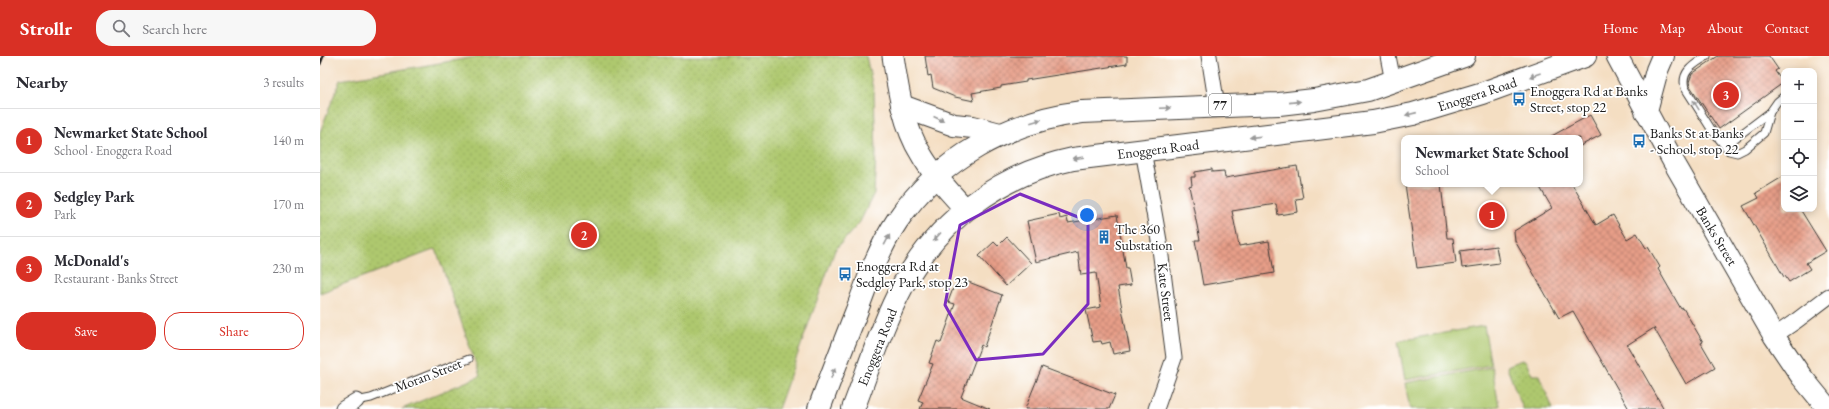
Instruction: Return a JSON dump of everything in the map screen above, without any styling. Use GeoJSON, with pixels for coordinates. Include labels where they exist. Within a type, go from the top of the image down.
{"type":"FeatureCollection","features":[{"type":"Feature","properties":{"kind":"main road"},"geometry":{"type":"LineString","coordinates":[[893,56],[902,106],[916,144],[937,176],[965,209]]}},
{"type":"Feature","properties":{"kind":"main road","name":"77"},"geometry":{"type":"LineString","coordinates":[[819,409],[878,257],[897,222],[917,196],[937,176],[965,154],[1000,134],[1032,122],[1066,114],[1279,104],[1362,92],[1464,56]]}},
{"type":"Feature","properties":{"kind":"main road","name":"Enoggera Road"},"geometry":{"type":"LineString","coordinates":[[853,409],[892,309],[903,286],[925,251],[965,209],[1010,180],[1041,167],[1072,159],[1331,128],[1413,114],[1489,91],[1585,56]]}},
{"type":"Feature","properties":{"kind":"main road","name":"Banks Street"},"geometry":{"type":"LineString","coordinates":[[1617,56],[1646,111],[1774,336],[1801,376],[1828,409]]}},
{"type":"Feature","properties":{"kind":"main road"},"geometry":{"type":"LineString","coordinates":[[1646,111],[1656,70],[1663,56]]}},
{"type":"Feature","properties":{"kind":"main road"},"geometry":{"type":"LineString","coordinates":[[902,106],[928,114],[945,122],[1000,134]]}},
{"type":"Feature","properties":{"kind":"street"},"geometry":{"type":"LineString","coordinates":[[1209,56],[1217,106]]}},
{"type":"Feature","properties":{"kind":"street"},"geometry":{"type":"LineString","coordinates":[[1388,56],[1393,82]]}},
{"type":"Feature","properties":{"kind":"street","name":"Kate Street"},"geometry":{"type":"LineString","coordinates":[[1143,150],[1159,241],[1174,358],[1156,409]]}},
{"type":"Feature","properties":{"kind":"street"},"geometry":{"type":"LineString","coordinates":[[1774,336],[1829,296]]}},
{"type":"Feature","properties":{"kind":"street","name":"Moran Street"},"geometry":{"type":"LineString","coordinates":[[343,409],[356,401]]}},
{"type":"Feature","properties":{"kind":"lane"},"geometry":{"type":"LineString","coordinates":[[1707,56],[1690,68],[1685,74],[1683,80],[1685,88],[1718,138],[1729,151],[1737,153],[1764,133],[1770,112]]}},
{"type":"Feature","properties":{"kind":"lane"},"geometry":{"type":"LineString","coordinates":[[1718,138],[1726,142],[1733,140],[1770,112],[1781,99]]}},
{"type":"Feature","properties":{"kind":"lane","name":"Moran Street"},"geometry":{"type":"LineString","coordinates":[[356,401],[371,398],[469,359]]}},
{"type":"Feature","properties":{"kind":"highlighted area"},"geometry":{"type":"Polygon","coordinates":[[[1020,194],[1088,221],[1088,304],[1043,354],[976,360],[945,305],[960,225],[1020,194]]]}},
{"type":"Feature","properties":{"kind":"green space"},"geometry":{"type":"Polygon","coordinates":[[[481,56],[866,56],[874,93],[876,153],[874,193],[860,222],[835,250],[778,409],[402,409],[480,376],[436,249],[320,293],[320,132],[340,80],[481,56]]]}},
{"type":"Feature","properties":{"kind":"green space"},"geometry":{"type":"Polygon","coordinates":[[[1484,326],[1491,365],[1405,380],[1398,341],[1484,326]]]}},
{"type":"Feature","properties":{"kind":"green space"},"geometry":{"type":"Polygon","coordinates":[[[1522,360],[1526,362],[1532,375],[1539,375],[1553,409],[1523,409],[1507,368],[1508,365],[1522,360]]]}},
{"type":"Feature","properties":{"kind":"green space"},"geometry":{"type":"Polygon","coordinates":[[[1492,367],[1499,406],[1484,409],[1410,409],[1405,383],[1492,367]]]}},
{"type":"Feature","properties":{"kind":"building"},"geometry":{"type":"Polygon","coordinates":[[[925,56],[1127,56],[1127,64],[1026,80],[1026,82],[972,93],[974,101],[955,97],[933,88],[931,75],[928,76],[925,56]]]}},
{"type":"Feature","properties":{"kind":"building"},"geometry":{"type":"Polygon","coordinates":[[[1718,56],[1769,56],[1778,69],[1775,71],[1781,80],[1781,84],[1719,129],[1690,86],[1689,82],[1692,74],[1718,56]]]}},
{"type":"Feature","properties":{"kind":"building"},"geometry":{"type":"Polygon","coordinates":[[[1590,115],[1601,135],[1583,144],[1583,135],[1553,135],[1590,115]]]}},
{"type":"Feature","properties":{"kind":"building"},"geometry":{"type":"Polygon","coordinates":[[[1297,166],[1303,198],[1296,199],[1298,212],[1278,215],[1276,204],[1232,211],[1239,246],[1269,241],[1274,273],[1203,285],[1195,240],[1200,240],[1189,186],[1192,185],[1191,177],[1195,177],[1195,172],[1212,169],[1212,172],[1224,171],[1225,178],[1297,166]]]}},
{"type":"Feature","properties":{"kind":"building"},"geometry":{"type":"Polygon","coordinates":[[[1781,178],[1781,212],[1802,212],[1826,251],[1806,263],[1810,269],[1789,282],[1785,276],[1784,277],[1743,206],[1759,198],[1756,193],[1781,178]]]}},
{"type":"Feature","properties":{"kind":"building"},"geometry":{"type":"Polygon","coordinates":[[[1405,187],[1441,187],[1447,238],[1453,238],[1456,263],[1417,268],[1405,187]]]}},
{"type":"Feature","properties":{"kind":"building"},"geometry":{"type":"Polygon","coordinates":[[[1540,187],[1574,187],[1596,225],[1613,215],[1627,239],[1637,233],[1646,248],[1648,247],[1660,267],[1658,269],[1681,309],[1683,308],[1703,342],[1701,343],[1715,367],[1686,384],[1654,328],[1627,345],[1664,409],[1629,409],[1573,311],[1559,318],[1515,241],[1514,231],[1552,208],[1540,187]]]}},
{"type":"Feature","properties":{"kind":"building"},"geometry":{"type":"Polygon","coordinates":[[[1059,214],[1060,219],[1067,217],[1068,223],[1117,215],[1126,268],[1128,268],[1131,285],[1118,287],[1130,351],[1113,354],[1110,342],[1102,344],[1101,341],[1093,342],[1086,310],[1101,307],[1096,273],[1081,275],[1078,252],[1036,262],[1027,221],[1059,214]]]}},
{"type":"Feature","properties":{"kind":"building"},"geometry":{"type":"Polygon","coordinates":[[[1007,237],[1031,263],[1006,286],[979,256],[994,242],[998,246],[1007,237]]]}},
{"type":"Feature","properties":{"kind":"building"},"geometry":{"type":"Polygon","coordinates":[[[1496,246],[1499,263],[1462,268],[1460,251],[1496,246]]]}},
{"type":"Feature","properties":{"kind":"building"},"geometry":{"type":"Polygon","coordinates":[[[966,281],[1002,295],[984,347],[981,345],[961,397],[990,409],[920,409],[923,402],[918,400],[933,364],[929,363],[937,341],[941,343],[955,304],[948,302],[954,286],[959,288],[961,284],[964,285],[966,281]]]}},
{"type":"Feature","properties":{"kind":"building"},"geometry":{"type":"Polygon","coordinates":[[[1042,367],[1115,395],[1109,409],[1025,409],[1042,367]]]}},
{"type":"Feature","properties":{"kind":"railway"},"geometry":{"type":"LineString","coordinates":[[320,64],[323,56]]}},
{"type":"Feature","properties":{"kind":"place","name":"McDonald's"},"geometry":{"type":"Point","coordinates":[1726,95]}},
{"type":"Feature","properties":{"kind":"place","name":"Enoggera Rd at Banks Street, stop 22"},"geometry":{"type":"Point","coordinates":[1519,99]}},
{"type":"Feature","properties":{"kind":"place","name":"Banks St at Banks - School, stop 22"},"geometry":{"type":"Point","coordinates":[1639,141]}},
{"type":"Feature","properties":{"kind":"place","name":"Newmarket State School"},"geometry":{"type":"Point","coordinates":[1492,215]}},
{"type":"Feature","properties":{"kind":"place","name":"Sedgley Park"},"geometry":{"type":"Point","coordinates":[584,235]}},
{"type":"Feature","properties":{"kind":"place","name":"The 360 Substation"},"geometry":{"type":"Point","coordinates":[1104,237]}},
{"type":"Feature","properties":{"kind":"place","name":"Enoggera Rd at Sedgley Park, stop 23"},"geometry":{"type":"Point","coordinates":[845,274]}}]}
